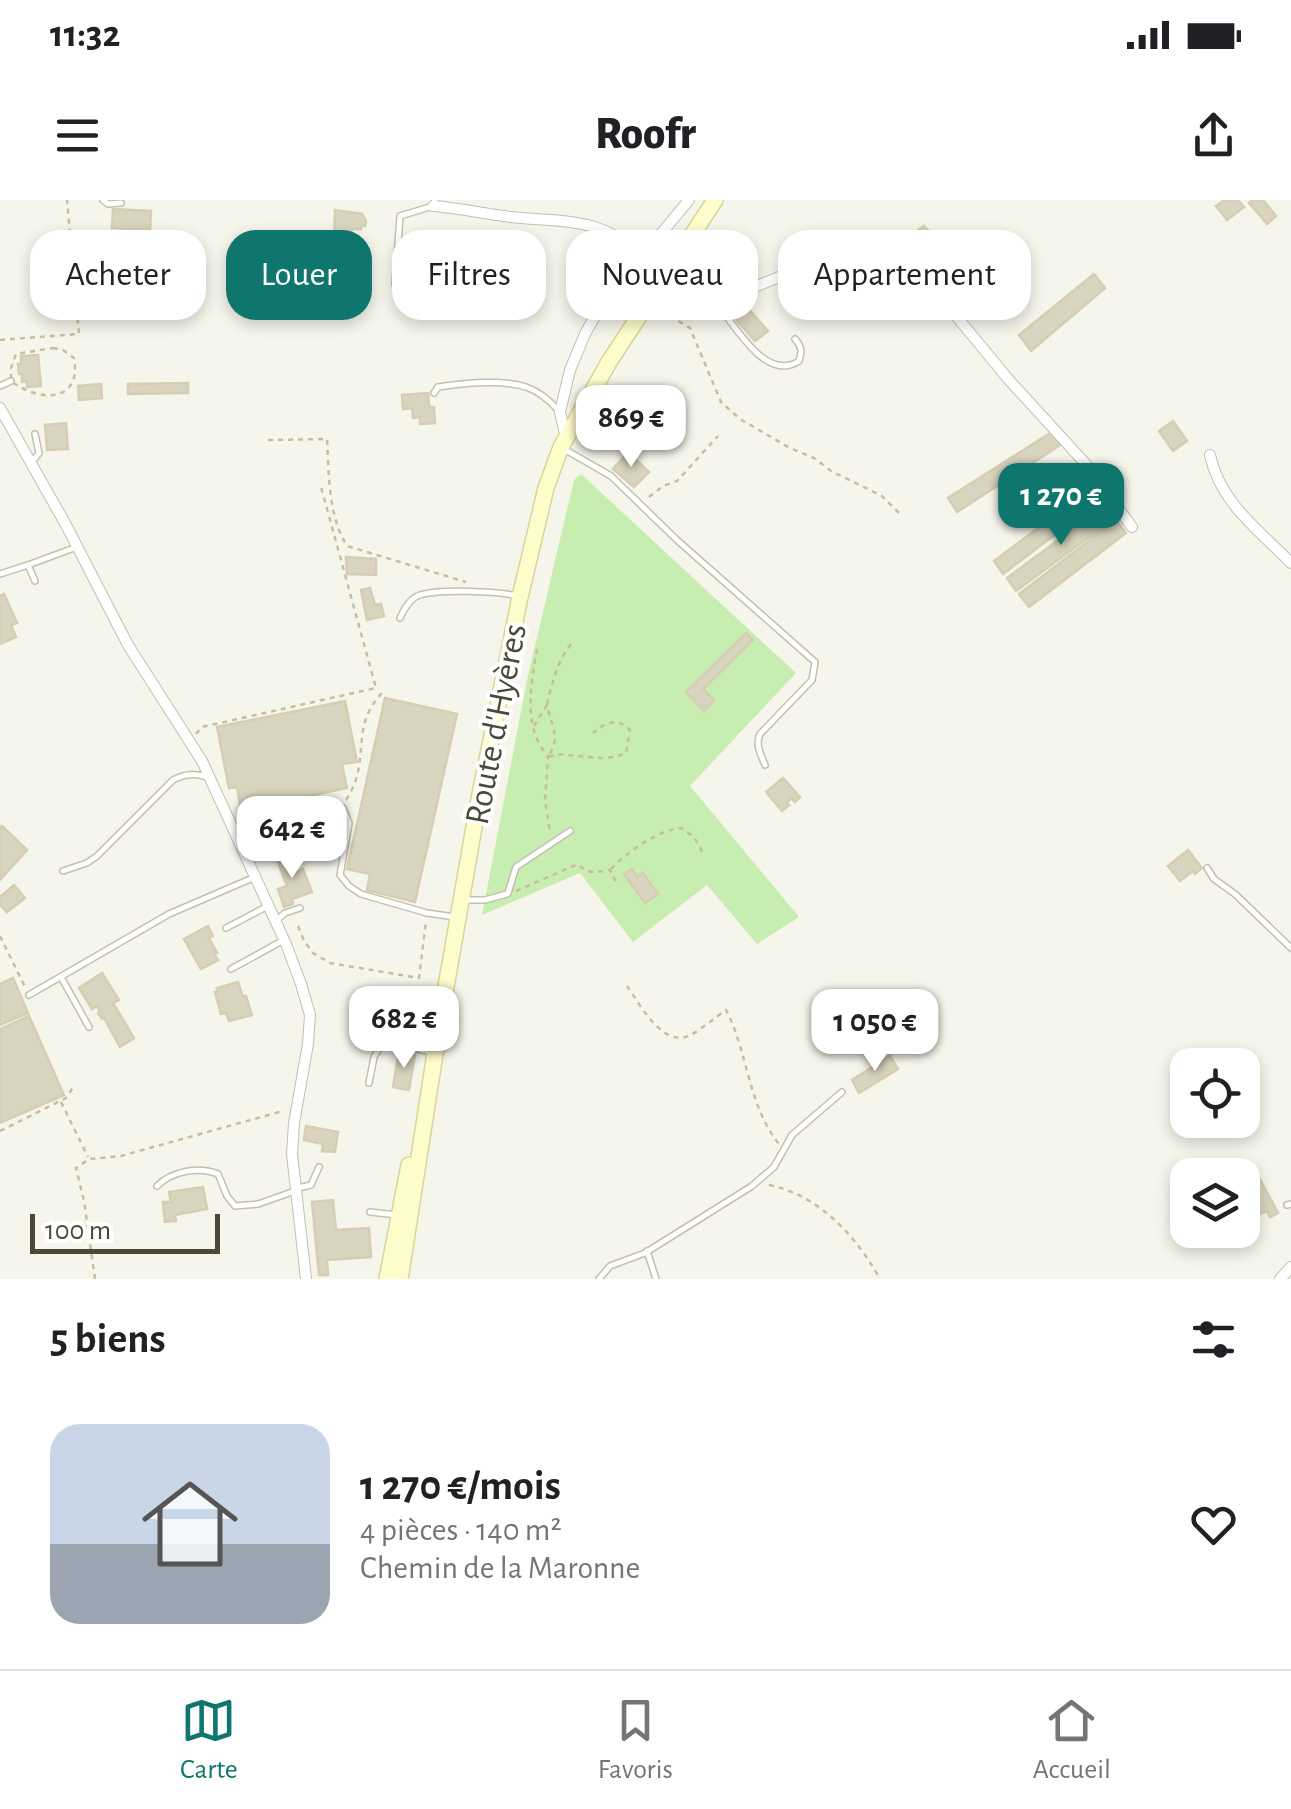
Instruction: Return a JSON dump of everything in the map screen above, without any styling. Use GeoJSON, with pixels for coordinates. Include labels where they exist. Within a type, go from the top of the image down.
{"type":"FeatureCollection","features":[{"type":"Feature","properties":{"kind":"main road","name":"Route d'Hyères"},"geometry":{"type":"LineString","coordinates":[[691,230],[707,203]]}},
{"type":"Feature","properties":{"kind":"main road","name":"Route d'Hyères"},"geometry":{"type":"LineString","coordinates":[[400,1279],[405,1217],[479,799],[546,488],[564,442],[636,320]]}},
{"type":"Feature","properties":{"kind":"main road","name":"Route d'Hyères"},"geometry":{"type":"LineString","coordinates":[[387,1279],[405,1217]]}},
{"type":"Feature","properties":{"kind":"street"},"geometry":{"type":"LineString","coordinates":[[664,230],[689,200]]}},
{"type":"Feature","properties":{"kind":"street"},"geometry":{"type":"LineString","coordinates":[[434,203],[511,217],[578,221],[604,230]]}},
{"type":"Feature","properties":{"kind":"street"},"geometry":{"type":"LineString","coordinates":[[758,285],[861,244],[896,243],[1009,380],[1084,462],[1132,527]]}},
{"type":"Feature","properties":{"kind":"street"},"geometry":{"type":"LineString","coordinates":[[564,442],[560,412],[570,370],[593,320]]}},
{"type":"Feature","properties":{"kind":"street"},"geometry":{"type":"LineString","coordinates":[[0,408],[128,645],[192,744],[284,940],[310,1015],[292,1154],[306,1279]]}},
{"type":"Feature","properties":{"kind":"street"},"geometry":{"type":"LineString","coordinates":[[1210,456],[1213,472],[1226,497],[1291,563]]}},
{"type":"Feature","properties":{"kind":"street"},"geometry":{"type":"LineString","coordinates":[[1280,1279],[1291,1266]]}},
{"type":"Feature","properties":{"kind":"lane"},"geometry":{"type":"LineString","coordinates":[[102,200],[108,204],[121,203]]}},
{"type":"Feature","properties":{"kind":"lane"},"geometry":{"type":"LineString","coordinates":[[399,230],[400,216],[434,203]]}},
{"type":"Feature","properties":{"kind":"lane"},"geometry":{"type":"LineString","coordinates":[[730,320],[766,362],[781,368],[799,361],[802,352],[796,340]]}},
{"type":"Feature","properties":{"kind":"lane"},"geometry":{"type":"LineString","coordinates":[[0,386],[11,381]]}},
{"type":"Feature","properties":{"kind":"lane"},"geometry":{"type":"LineString","coordinates":[[434,392],[438,387],[454,385],[528,387],[560,412]]}},
{"type":"Feature","properties":{"kind":"lane"},"geometry":{"type":"LineString","coordinates":[[32,462],[39,452],[34,434]]}},
{"type":"Feature","properties":{"kind":"lane"},"geometry":{"type":"LineString","coordinates":[[564,442],[611,476],[814,662],[812,680],[757,740],[765,765]]}},
{"type":"Feature","properties":{"kind":"lane"},"geometry":{"type":"LineString","coordinates":[[0,574],[77,546]]}},
{"type":"Feature","properties":{"kind":"lane"},"geometry":{"type":"LineString","coordinates":[[28,565],[35,581]]}},
{"type":"Feature","properties":{"kind":"lane"},"geometry":{"type":"LineString","coordinates":[[400,618],[404,607],[418,595],[448,592],[520,596]]}},
{"type":"Feature","properties":{"kind":"lane"},"geometry":{"type":"LineString","coordinates":[[62,871],[97,856],[173,780],[198,774],[210,778]]}},
{"type":"Feature","properties":{"kind":"lane"},"geometry":{"type":"LineString","coordinates":[[326,806],[343,808],[349,823],[340,875],[349,886],[361,894],[428,913],[460,909],[509,893],[516,867],[570,831]]}},
{"type":"Feature","properties":{"kind":"lane"},"geometry":{"type":"LineString","coordinates":[[1207,868],[1214,879],[1236,894],[1291,948]]}},
{"type":"Feature","properties":{"kind":"lane"},"geometry":{"type":"LineString","coordinates":[[29,995],[169,914],[255,876]]}},
{"type":"Feature","properties":{"kind":"lane"},"geometry":{"type":"LineString","coordinates":[[226,928],[268,906]]}},
{"type":"Feature","properties":{"kind":"lane"},"geometry":{"type":"LineString","coordinates":[[276,921],[300,908]]}},
{"type":"Feature","properties":{"kind":"lane"},"geometry":{"type":"LineString","coordinates":[[232,969],[284,940]]}},
{"type":"Feature","properties":{"kind":"lane"},"geometry":{"type":"LineString","coordinates":[[60,977],[89,1026]]}},
{"type":"Feature","properties":{"kind":"lane"},"geometry":{"type":"LineString","coordinates":[[369,1083],[374,1058],[382,1044],[433,1052]]}},
{"type":"Feature","properties":{"kind":"lane"},"geometry":{"type":"LineString","coordinates":[[600,1279],[610,1266],[647,1251],[752,1186],[774,1167],[792,1134],[842,1092]]}},
{"type":"Feature","properties":{"kind":"lane"},"geometry":{"type":"LineString","coordinates":[[157,1186],[172,1174],[207,1169],[218,1174],[236,1206],[258,1204],[310,1185],[319,1167]]}},
{"type":"Feature","properties":{"kind":"lane"},"geometry":{"type":"LineString","coordinates":[[370,1212],[405,1217]]}},
{"type":"Feature","properties":{"kind":"lane"},"geometry":{"type":"LineString","coordinates":[[647,1251],[656,1279]]}},
{"type":"Feature","properties":{"kind":"path"},"geometry":{"type":"LineString","coordinates":[[0,340],[79,334],[67,200]]}},
{"type":"Feature","properties":{"kind":"path"},"geometry":{"type":"LineString","coordinates":[[678,320],[690,328],[721,402],[740,419],[882,496],[899,513]]}},
{"type":"Feature","properties":{"kind":"path"},"geometry":{"type":"LineString","coordinates":[[53,348],[74,358],[73,380],[55,396],[23,391],[11,381],[16,354],[53,348]]}},
{"type":"Feature","properties":{"kind":"path"},"geometry":{"type":"LineString","coordinates":[[642,506],[662,486],[677,481],[718,436]]}},
{"type":"Feature","properties":{"kind":"path"},"geometry":{"type":"LineString","coordinates":[[268,440],[327,440],[331,503],[347,546],[476,584],[482,593]]}},
{"type":"Feature","properties":{"kind":"path"},"geometry":{"type":"LineString","coordinates":[[321,487],[376,688],[381,694],[368,708],[362,729],[361,768],[343,808]]}},
{"type":"Feature","properties":{"kind":"path"},"geometry":{"type":"LineString","coordinates":[[533,728],[547,705],[563,653],[573,642]]}},
{"type":"Feature","properties":{"kind":"path"},"geometry":{"type":"LineString","coordinates":[[537,649],[530,695],[533,734],[548,757]]}},
{"type":"Feature","properties":{"kind":"path"},"geometry":{"type":"LineString","coordinates":[[192,744],[202,727],[376,688]]}},
{"type":"Feature","properties":{"kind":"path"},"geometry":{"type":"LineString","coordinates":[[547,705],[556,735],[548,757],[545,800],[551,844]]}},
{"type":"Feature","properties":{"kind":"path"},"geometry":{"type":"LineString","coordinates":[[548,757],[615,757],[626,753],[630,730],[623,723],[612,721],[593,733]]}},
{"type":"Feature","properties":{"kind":"path"},"geometry":{"type":"LineString","coordinates":[[509,893],[578,864],[593,874],[610,870],[669,829],[681,828],[694,837],[703,852]]}},
{"type":"Feature","properties":{"kind":"path"},"geometry":{"type":"LineString","coordinates":[[610,870],[617,884]]}},
{"type":"Feature","properties":{"kind":"path"},"geometry":{"type":"LineString","coordinates":[[298,926],[314,953],[330,963],[419,978],[428,913]]}},
{"type":"Feature","properties":{"kind":"path"},"geometry":{"type":"LineString","coordinates":[[0,936],[29,995]]}},
{"type":"Feature","properties":{"kind":"path"},"geometry":{"type":"LineString","coordinates":[[627,986],[654,1022],[676,1037],[686,1037],[726,1010],[759,1108],[783,1149]]}},
{"type":"Feature","properties":{"kind":"path"},"geometry":{"type":"LineString","coordinates":[[0,1131],[66,1098],[74,1086]]}},
{"type":"Feature","properties":{"kind":"path"},"geometry":{"type":"LineString","coordinates":[[61,1101],[89,1159]]}},
{"type":"Feature","properties":{"kind":"path"},"geometry":{"type":"LineString","coordinates":[[95,1279],[76,1168],[89,1159],[121,1156],[298,1107]]}},
{"type":"Feature","properties":{"kind":"path"},"geometry":{"type":"LineString","coordinates":[[752,1186],[766,1184],[800,1194],[822,1209],[859,1246],[880,1279]]}},
{"type":"Feature","properties":{"kind":"green space"},"geometry":{"type":"Polygon","coordinates":[[[581,474],[796,673],[690,786],[799,917],[757,944],[707,885],[633,942],[580,873],[482,915],[527,680],[574,480],[581,474]]]}},
{"type":"Feature","properties":{"kind":"building"},"geometry":{"type":"Polygon","coordinates":[[[1224,200],[1238,200],[1244,207],[1227,220],[1216,206],[1224,200]]]}},
{"type":"Feature","properties":{"kind":"building"},"geometry":{"type":"Polygon","coordinates":[[[1263,200],[1276,216],[1267,224],[1249,203],[1263,200]]]}},
{"type":"Feature","properties":{"kind":"building"},"geometry":{"type":"Polygon","coordinates":[[[113,209],[151,211],[150,230],[112,228],[113,209]]]}},
{"type":"Feature","properties":{"kind":"building"},"geometry":{"type":"Polygon","coordinates":[[[335,210],[362,214],[366,221],[361,229],[334,230],[335,210]]]}},
{"type":"Feature","properties":{"kind":"building"},"geometry":{"type":"Polygon","coordinates":[[[1094,274],[1105,288],[1031,351],[1019,335],[1094,274]]]}},
{"type":"Feature","properties":{"kind":"building"},"geometry":{"type":"Polygon","coordinates":[[[737,320],[758,320],[768,331],[755,341],[737,320]]]}},
{"type":"Feature","properties":{"kind":"building"},"geometry":{"type":"Polygon","coordinates":[[[38,355],[41,386],[27,387],[18,364],[21,356],[38,355]]]}},
{"type":"Feature","properties":{"kind":"building"},"geometry":{"type":"Polygon","coordinates":[[[188,383],[188,393],[128,394],[128,384],[188,383]]]}},
{"type":"Feature","properties":{"kind":"building"},"geometry":{"type":"Polygon","coordinates":[[[101,384],[102,398],[79,400],[78,386],[101,384]]]}},
{"type":"Feature","properties":{"kind":"building"},"geometry":{"type":"Polygon","coordinates":[[[428,393],[435,423],[420,424],[420,417],[413,418],[412,408],[403,409],[402,395],[428,393]]]}},
{"type":"Feature","properties":{"kind":"building"},"geometry":{"type":"Polygon","coordinates":[[[1173,421],[1187,441],[1173,451],[1159,431],[1173,421]]]}},
{"type":"Feature","properties":{"kind":"building"},"geometry":{"type":"Polygon","coordinates":[[[66,423],[68,449],[47,450],[45,425],[66,423]]]}},
{"type":"Feature","properties":{"kind":"building"},"geometry":{"type":"Polygon","coordinates":[[[1052,432],[1060,445],[957,512],[948,498],[1052,432]]]}},
{"type":"Feature","properties":{"kind":"building"},"geometry":{"type":"Polygon","coordinates":[[[628,452],[649,472],[634,487],[613,469],[628,452]]]}},
{"type":"Feature","properties":{"kind":"building"},"geometry":{"type":"Polygon","coordinates":[[[1093,487],[1102,499],[1003,574],[994,561],[1093,487]]]}},
{"type":"Feature","properties":{"kind":"building"},"geometry":{"type":"Polygon","coordinates":[[[1106,505],[1115,518],[1016,591],[1007,578],[1106,505]]]}},
{"type":"Feature","properties":{"kind":"building"},"geometry":{"type":"Polygon","coordinates":[[[1116,520],[1126,533],[1029,607],[1019,594],[1116,520]]]}},
{"type":"Feature","properties":{"kind":"building"},"geometry":{"type":"Polygon","coordinates":[[[346,557],[376,559],[376,575],[347,574],[346,557]]]}},
{"type":"Feature","properties":{"kind":"building"},"geometry":{"type":"Polygon","coordinates":[[[370,588],[375,605],[381,604],[384,616],[367,620],[361,590],[370,588]]]}},
{"type":"Feature","properties":{"kind":"building"},"geometry":{"type":"Polygon","coordinates":[[[4,594],[17,623],[11,625],[16,637],[0,644],[0,596],[4,594]]]}},
{"type":"Feature","properties":{"kind":"building"},"geometry":{"type":"Polygon","coordinates":[[[746,633],[753,640],[703,689],[714,700],[704,711],[686,692],[746,633]]]}},
{"type":"Feature","properties":{"kind":"building"},"geometry":{"type":"Polygon","coordinates":[[[385,698],[457,714],[415,902],[367,890],[370,874],[347,869],[385,698]]]}},
{"type":"Feature","properties":{"kind":"building"},"geometry":{"type":"Polygon","coordinates":[[[345,701],[357,762],[342,764],[347,788],[241,810],[237,787],[229,788],[217,727],[345,701]]]}},
{"type":"Feature","properties":{"kind":"building"},"geometry":{"type":"Polygon","coordinates":[[[783,778],[800,797],[795,802],[791,798],[782,811],[766,792],[783,778]]]}},
{"type":"Feature","properties":{"kind":"building"},"geometry":{"type":"Polygon","coordinates":[[[268,804],[272,821],[248,826],[245,809],[268,804]]]}},
{"type":"Feature","properties":{"kind":"building"},"geometry":{"type":"Polygon","coordinates":[[[305,819],[343,829],[340,848],[300,838],[305,819]]]}},
{"type":"Feature","properties":{"kind":"building"},"geometry":{"type":"Polygon","coordinates":[[[0,828],[27,850],[0,880],[0,828]]]}},
{"type":"Feature","properties":{"kind":"building"},"geometry":{"type":"Polygon","coordinates":[[[1188,850],[1202,868],[1180,881],[1168,866],[1188,850]]]}},
{"type":"Feature","properties":{"kind":"building"},"geometry":{"type":"Polygon","coordinates":[[[289,852],[297,872],[303,869],[312,892],[292,899],[293,904],[284,907],[278,889],[287,886],[276,857],[289,852]]]}},
{"type":"Feature","properties":{"kind":"building"},"geometry":{"type":"Polygon","coordinates":[[[632,869],[637,877],[643,873],[658,894],[645,903],[624,874],[632,869]]]}},
{"type":"Feature","properties":{"kind":"building"},"geometry":{"type":"Polygon","coordinates":[[[14,885],[25,898],[7,912],[0,905],[0,897],[14,885]]]}},
{"type":"Feature","properties":{"kind":"building"},"geometry":{"type":"Polygon","coordinates":[[[208,926],[218,960],[201,969],[184,939],[208,926]]]}},
{"type":"Feature","properties":{"kind":"building"},"geometry":{"type":"Polygon","coordinates":[[[102,973],[119,1000],[113,1003],[134,1038],[120,1047],[97,1006],[92,1009],[79,988],[102,973]]]}},
{"type":"Feature","properties":{"kind":"building"},"geometry":{"type":"Polygon","coordinates":[[[13,978],[28,1013],[0,1025],[0,984],[13,978]]]}},
{"type":"Feature","properties":{"kind":"building"},"geometry":{"type":"Polygon","coordinates":[[[238,982],[252,1015],[229,1021],[226,1013],[221,1014],[215,992],[238,982]]]}},
{"type":"Feature","properties":{"kind":"building"},"geometry":{"type":"Polygon","coordinates":[[[29,1016],[64,1095],[0,1123],[0,1029],[29,1016]]]}},
{"type":"Feature","properties":{"kind":"building"},"geometry":{"type":"Polygon","coordinates":[[[399,1052],[415,1055],[409,1090],[393,1087],[399,1052]]]}},
{"type":"Feature","properties":{"kind":"building"},"geometry":{"type":"Polygon","coordinates":[[[890,1056],[898,1069],[859,1093],[852,1080],[890,1056]]]}},
{"type":"Feature","properties":{"kind":"building"},"geometry":{"type":"Polygon","coordinates":[[[306,1126],[338,1132],[335,1152],[322,1151],[323,1144],[304,1140],[306,1126]]]}},
{"type":"Feature","properties":{"kind":"building"},"geometry":{"type":"Polygon","coordinates":[[[1260,1179],[1278,1213],[1270,1217],[1267,1211],[1260,1214],[1260,1179]]]}},
{"type":"Feature","properties":{"kind":"building"},"geometry":{"type":"Polygon","coordinates":[[[203,1187],[207,1209],[175,1215],[176,1221],[165,1222],[163,1202],[171,1202],[169,1192],[203,1187]]]}},
{"type":"Feature","properties":{"kind":"building"},"geometry":{"type":"Polygon","coordinates":[[[333,1200],[336,1230],[369,1228],[371,1257],[327,1260],[328,1275],[319,1275],[312,1202],[333,1200]]]}}]}
